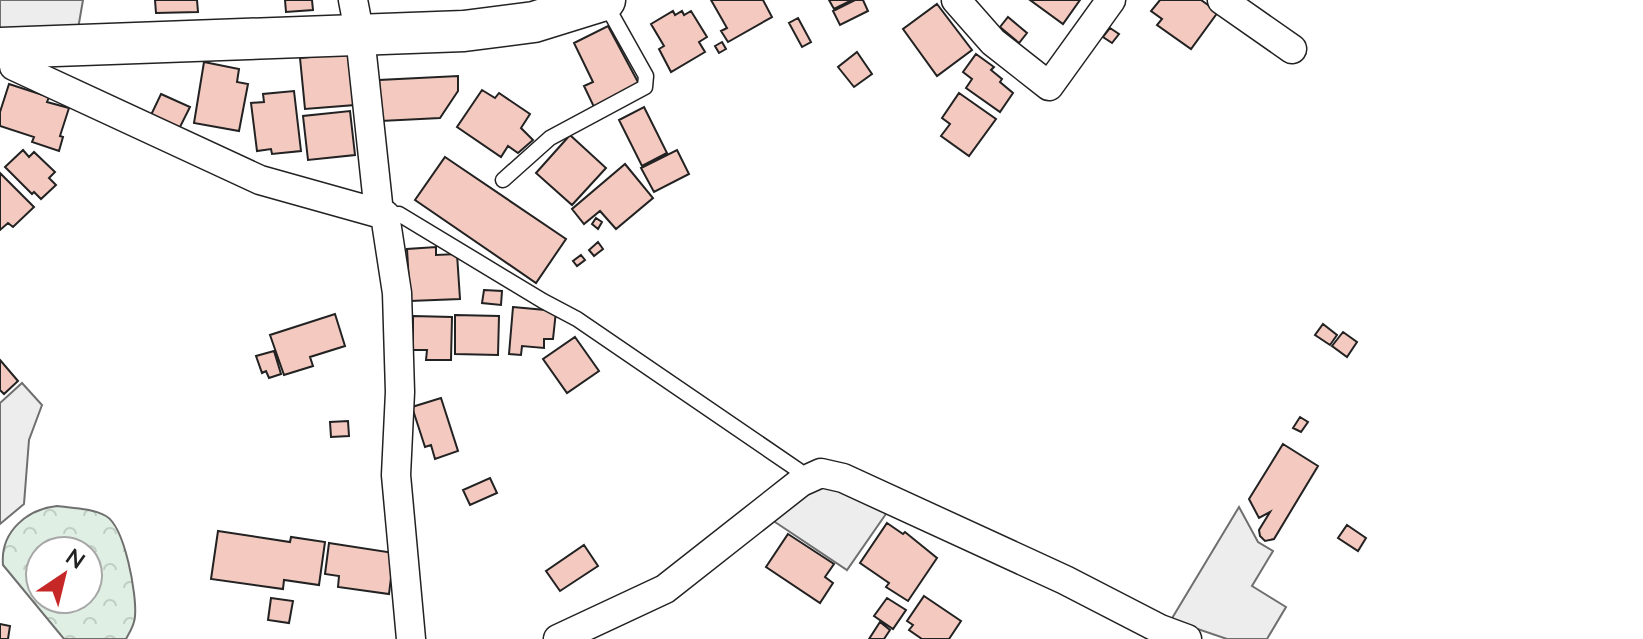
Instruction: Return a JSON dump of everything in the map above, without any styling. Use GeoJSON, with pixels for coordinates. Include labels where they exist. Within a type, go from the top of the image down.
{"type":"FeatureCollection","features":[{"type":"Feature","properties":{"kind":"street"},"geometry":{"type":"LineString","coordinates":[[382,214],[288,189],[234,169],[14,66],[7,48],[356,18],[568,13],[604,0]]}},
{"type":"Feature","properties":{"kind":"street"},"geometry":{"type":"LineString","coordinates":[[956,0],[993,42],[1049,86],[1111,0]]}},
{"type":"Feature","properties":{"kind":"street"},"geometry":{"type":"LineString","coordinates":[[1222,0],[1292,49]]}},
{"type":"Feature","properties":{"kind":"street"},"geometry":{"type":"LineString","coordinates":[[356,18],[382,214],[397,293],[400,392],[396,475],[411,639]]}},
{"type":"Feature","properties":{"kind":"street"},"geometry":{"type":"LineString","coordinates":[[558,639],[665,589],[804,480],[821,473],[843,478],[942,522],[1065,580],[1132,616],[1187,639]]}},
{"type":"Feature","properties":{"kind":"lane"},"geometry":{"type":"LineString","coordinates":[[503,180],[558,132],[645,87],[646,76],[604,0]]}},
{"type":"Feature","properties":{"kind":"lane"},"geometry":{"type":"LineString","coordinates":[[382,214],[399,214],[577,319],[798,470],[804,480]]}},
{"type":"Feature","properties":{"kind":"green space"},"geometry":{"type":"Polygon","coordinates":[[[57,506],[88,510],[106,516],[113,523],[124,547],[134,593],[135,619],[126,639],[64,639],[44,615],[104,615],[104,535],[24,535],[24,590],[3,565],[3,553],[11,532],[36,512],[57,506]]]}},
{"type":"Feature","properties":{"kind":"shaded area"},"geometry":{"type":"Polygon","coordinates":[[[0,0],[83,0],[78,29],[0,32],[0,0]]]}},
{"type":"Feature","properties":{"kind":"shaded area"},"geometry":{"type":"Polygon","coordinates":[[[22,383],[42,405],[29,440],[24,504],[0,524],[0,403],[22,383]]]}},
{"type":"Feature","properties":{"kind":"shaded area"},"geometry":{"type":"Polygon","coordinates":[[[823,485],[888,511],[847,570],[772,520],[808,491],[823,485]]]}},
{"type":"Feature","properties":{"kind":"shaded area"},"geometry":{"type":"Polygon","coordinates":[[[1239,507],[1258,542],[1273,551],[1252,586],[1286,607],[1267,639],[1227,639],[1171,620],[1239,507]]]}},
{"type":"Feature","properties":{"kind":"building"},"geometry":{"type":"Polygon","coordinates":[[[155,0],[197,0],[198,12],[156,13],[155,0]]]}},
{"type":"Feature","properties":{"kind":"building"},"geometry":{"type":"Polygon","coordinates":[[[285,0],[312,0],[313,10],[286,12],[285,0]]]}},
{"type":"Feature","properties":{"kind":"building"},"geometry":{"type":"Polygon","coordinates":[[[711,0],[763,0],[772,17],[728,42],[721,31],[727,28],[711,0]]]}},
{"type":"Feature","properties":{"kind":"building"},"geometry":{"type":"Polygon","coordinates":[[[829,0],[852,0],[834,9],[829,0]]]}},
{"type":"Feature","properties":{"kind":"building"},"geometry":{"type":"Polygon","coordinates":[[[855,0],[863,0],[868,11],[840,25],[833,11],[855,0]]]}},
{"type":"Feature","properties":{"kind":"building"},"geometry":{"type":"Polygon","coordinates":[[[1030,0],[1080,0],[1063,24],[1030,0]]]}},
{"type":"Feature","properties":{"kind":"building"},"geometry":{"type":"Polygon","coordinates":[[[1160,0],[1201,0],[1218,12],[1191,49],[1157,25],[1162,19],[1151,11],[1160,0]]]}},
{"type":"Feature","properties":{"kind":"building"},"geometry":{"type":"Polygon","coordinates":[[[937,4],[972,50],[937,76],[903,29],[937,4]]]}},
{"type":"Feature","properties":{"kind":"building"},"geometry":{"type":"Polygon","coordinates":[[[673,11],[675,15],[682,11],[684,15],[691,11],[707,37],[699,42],[705,52],[671,72],[659,49],[664,46],[651,24],[673,11]]]}},
{"type":"Feature","properties":{"kind":"building"},"geometry":{"type":"Polygon","coordinates":[[[1008,17],[1027,33],[1019,43],[1000,27],[1008,17]]]}},
{"type":"Feature","properties":{"kind":"building"},"geometry":{"type":"Polygon","coordinates":[[[798,18],[811,42],[802,47],[789,23],[798,18]]]}},
{"type":"Feature","properties":{"kind":"building"},"geometry":{"type":"Polygon","coordinates":[[[608,26],[639,84],[594,107],[584,86],[593,82],[574,43],[608,26]]]}},
{"type":"Feature","properties":{"kind":"building"},"geometry":{"type":"Polygon","coordinates":[[[1110,28],[1119,34],[1112,43],[1103,37],[1110,28]]]}},
{"type":"Feature","properties":{"kind":"building"},"geometry":{"type":"Polygon","coordinates":[[[722,42],[726,49],[719,53],[715,46],[722,42]]]}},
{"type":"Feature","properties":{"kind":"building"},"geometry":{"type":"Polygon","coordinates":[[[857,52],[872,74],[854,87],[838,67],[857,52]]]}},
{"type":"Feature","properties":{"kind":"building"},"geometry":{"type":"Polygon","coordinates":[[[351,53],[355,105],[305,109],[300,58],[351,53]]]}},
{"type":"Feature","properties":{"kind":"building"},"geometry":{"type":"Polygon","coordinates":[[[976,54],[994,67],[991,70],[1013,93],[1000,112],[966,88],[972,79],[963,72],[976,54]]]}},
{"type":"Feature","properties":{"kind":"building"},"geometry":{"type":"Polygon","coordinates":[[[204,62],[239,69],[237,82],[248,84],[239,131],[194,123],[204,62]]]}},
{"type":"Feature","properties":{"kind":"building"},"geometry":{"type":"Polygon","coordinates":[[[458,76],[458,91],[440,118],[381,121],[379,80],[458,76]]]}},
{"type":"Feature","properties":{"kind":"building"},"geometry":{"type":"Polygon","coordinates":[[[9,84],[49,97],[47,102],[69,108],[60,136],[63,137],[59,151],[32,142],[34,137],[0,126],[0,112],[9,84]]]}},
{"type":"Feature","properties":{"kind":"building"},"geometry":{"type":"Polygon","coordinates":[[[482,90],[495,98],[499,93],[530,114],[521,128],[533,140],[518,153],[508,146],[501,157],[457,127],[482,90]]]}},
{"type":"Feature","properties":{"kind":"building"},"geometry":{"type":"Polygon","coordinates":[[[294,91],[301,151],[272,154],[271,149],[257,151],[251,103],[264,102],[263,94],[294,91]]]}},
{"type":"Feature","properties":{"kind":"building"},"geometry":{"type":"Polygon","coordinates":[[[959,93],[996,119],[969,156],[941,136],[950,124],[942,118],[959,93]]]}},
{"type":"Feature","properties":{"kind":"building"},"geometry":{"type":"Polygon","coordinates":[[[161,94],[190,107],[178,131],[150,117],[161,94]]]}},
{"type":"Feature","properties":{"kind":"building"},"geometry":{"type":"Polygon","coordinates":[[[644,107],[667,153],[642,166],[619,120],[644,107]]]}},
{"type":"Feature","properties":{"kind":"building"},"geometry":{"type":"Polygon","coordinates":[[[350,111],[355,155],[308,160],[303,116],[350,111]]]}},
{"type":"Feature","properties":{"kind":"building"},"geometry":{"type":"Polygon","coordinates":[[[570,135],[606,168],[572,205],[536,173],[570,135]]]}},
{"type":"Feature","properties":{"kind":"building"},"geometry":{"type":"Polygon","coordinates":[[[23,150],[29,157],[34,152],[55,172],[49,178],[56,185],[41,199],[5,167],[23,150]]]}},
{"type":"Feature","properties":{"kind":"building"},"geometry":{"type":"Polygon","coordinates":[[[677,150],[689,174],[654,192],[641,168],[677,150]]]}},
{"type":"Feature","properties":{"kind":"building"},"geometry":{"type":"Polygon","coordinates":[[[445,157],[566,239],[536,283],[415,200],[445,157]]]}},
{"type":"Feature","properties":{"kind":"building"},"geometry":{"type":"Polygon","coordinates":[[[625,164],[653,198],[616,229],[600,211],[584,224],[572,209],[625,164]]]}},
{"type":"Feature","properties":{"kind":"building"},"geometry":{"type":"Polygon","coordinates":[[[0,173],[34,207],[13,227],[8,223],[0,230],[0,173]]]}},
{"type":"Feature","properties":{"kind":"building"},"geometry":{"type":"Polygon","coordinates":[[[596,218],[602,222],[598,229],[592,224],[596,218]]]}},
{"type":"Feature","properties":{"kind":"building"},"geometry":{"type":"Polygon","coordinates":[[[598,242],[603,249],[594,256],[589,250],[598,242]]]}},
{"type":"Feature","properties":{"kind":"building"},"geometry":{"type":"Polygon","coordinates":[[[436,247],[436,255],[457,254],[460,299],[410,301],[407,249],[436,247]]]}},
{"type":"Feature","properties":{"kind":"building"},"geometry":{"type":"Polygon","coordinates":[[[581,255],[585,260],[577,266],[573,261],[581,255]]]}},
{"type":"Feature","properties":{"kind":"building"},"geometry":{"type":"Polygon","coordinates":[[[484,290],[502,291],[501,305],[482,303],[484,290]]]}},
{"type":"Feature","properties":{"kind":"building"},"geometry":{"type":"Polygon","coordinates":[[[513,307],[556,311],[553,339],[544,339],[544,348],[522,346],[521,355],[509,354],[513,307]]]}},
{"type":"Feature","properties":{"kind":"building"},"geometry":{"type":"Polygon","coordinates":[[[335,314],[345,346],[310,357],[313,366],[284,375],[270,335],[335,314]]]}},
{"type":"Feature","properties":{"kind":"building"},"geometry":{"type":"Polygon","coordinates":[[[455,315],[499,316],[498,355],[455,354],[455,315]]]}},
{"type":"Feature","properties":{"kind":"building"},"geometry":{"type":"Polygon","coordinates":[[[413,316],[452,317],[451,360],[426,360],[427,350],[413,350],[413,316]]]}},
{"type":"Feature","properties":{"kind":"building"},"geometry":{"type":"Polygon","coordinates":[[[1323,324],[1337,335],[1330,345],[1315,335],[1323,324]]]}},
{"type":"Feature","properties":{"kind":"building"},"geometry":{"type":"Polygon","coordinates":[[[1343,332],[1357,342],[1347,357],[1332,346],[1343,332]]]}},
{"type":"Feature","properties":{"kind":"building"},"geometry":{"type":"Polygon","coordinates":[[[575,337],[599,371],[567,393],[543,359],[575,337]]]}},
{"type":"Feature","properties":{"kind":"building"},"geometry":{"type":"Polygon","coordinates":[[[274,351],[281,374],[269,378],[266,371],[262,373],[256,356],[274,351]]]}},
{"type":"Feature","properties":{"kind":"building"},"geometry":{"type":"Polygon","coordinates":[[[0,360],[18,381],[4,394],[0,390],[0,360]]]}},
{"type":"Feature","properties":{"kind":"building"},"geometry":{"type":"Polygon","coordinates":[[[441,398],[458,451],[435,459],[431,445],[425,447],[412,407],[441,398]]]}},
{"type":"Feature","properties":{"kind":"building"},"geometry":{"type":"Polygon","coordinates":[[[1300,417],[1308,422],[1301,432],[1293,428],[1300,417]]]}},
{"type":"Feature","properties":{"kind":"building"},"geometry":{"type":"Polygon","coordinates":[[[348,421],[349,436],[331,437],[330,422],[348,421]]]}},
{"type":"Feature","properties":{"kind":"building"},"geometry":{"type":"Polygon","coordinates":[[[1283,444],[1318,466],[1274,539],[1265,541],[1259,530],[1270,512],[1259,518],[1249,499],[1283,444]]]}},
{"type":"Feature","properties":{"kind":"building"},"geometry":{"type":"Polygon","coordinates":[[[490,478],[497,493],[470,505],[463,490],[490,478]]]}},
{"type":"Feature","properties":{"kind":"building"},"geometry":{"type":"Polygon","coordinates":[[[887,523],[903,534],[905,532],[937,558],[908,601],[886,587],[889,583],[860,563],[887,523]]]}},
{"type":"Feature","properties":{"kind":"building"},"geometry":{"type":"Polygon","coordinates":[[[1347,525],[1366,538],[1358,551],[1338,538],[1347,525]]]}},
{"type":"Feature","properties":{"kind":"building"},"geometry":{"type":"Polygon","coordinates":[[[218,531],[290,542],[291,537],[325,542],[319,585],[284,580],[283,589],[211,579],[218,531]]]}},
{"type":"Feature","properties":{"kind":"building"},"geometry":{"type":"Polygon","coordinates":[[[788,534],[834,564],[825,577],[833,583],[820,603],[766,567],[788,534]]]}},
{"type":"Feature","properties":{"kind":"building"},"geometry":{"type":"Polygon","coordinates":[[[329,543],[394,553],[389,594],[338,587],[339,576],[325,574],[329,543]]]}},
{"type":"Feature","properties":{"kind":"building"},"geometry":{"type":"Polygon","coordinates":[[[584,545],[598,566],[560,591],[546,571],[584,545]]]}},
{"type":"Feature","properties":{"kind":"building"},"geometry":{"type":"Polygon","coordinates":[[[924,596],[961,621],[949,639],[922,639],[909,630],[913,625],[907,621],[924,596]]]}},
{"type":"Feature","properties":{"kind":"building"},"geometry":{"type":"Polygon","coordinates":[[[271,598],[293,601],[289,623],[268,620],[271,598]]]}},
{"type":"Feature","properties":{"kind":"building"},"geometry":{"type":"Polygon","coordinates":[[[887,598],[906,610],[893,629],[874,616],[887,598]]]}},
{"type":"Feature","properties":{"kind":"building"},"geometry":{"type":"Polygon","coordinates":[[[880,622],[890,630],[884,639],[869,639],[880,622]]]}},
{"type":"Feature","properties":{"kind":"building"},"geometry":{"type":"Polygon","coordinates":[[[0,624],[10,626],[8,639],[0,639],[0,624]]]}}]}
